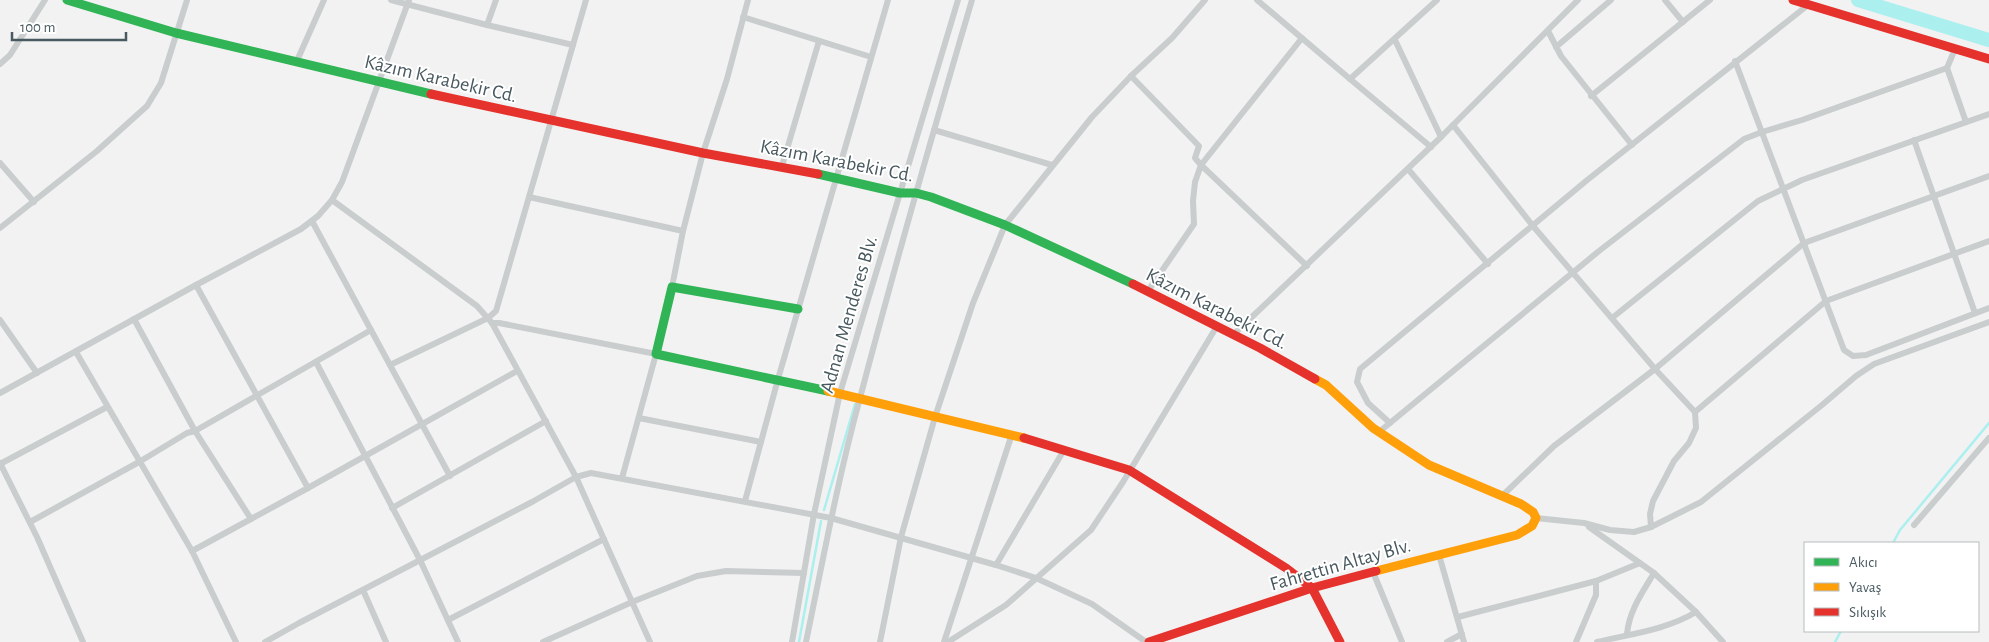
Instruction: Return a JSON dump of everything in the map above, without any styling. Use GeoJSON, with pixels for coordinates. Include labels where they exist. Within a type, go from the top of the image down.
{"type":"FeatureCollection","features":[{"type":"Feature","properties":{"kind":"street"},"geometry":{"type":"LineString","coordinates":[[0,64],[10,55],[46,0]]}},
{"type":"Feature","properties":{"kind":"street","name":"Kâzım Karabekir Cd."},"geometry":{"type":"LineString","coordinates":[[67,0],[176,33],[378,82],[703,153],[782,166],[900,192],[916,193],[1006,225],[1148,291],[1234,334],[1326,385],[1379,432],[1430,465],[1521,504],[1532,512],[1536,518]]}},
{"type":"Feature","properties":{"kind":"street"},"geometry":{"type":"LineString","coordinates":[[0,228],[97,152],[147,106],[160,83],[187,0]]}},
{"type":"Feature","properties":{"kind":"street"},"geometry":{"type":"LineString","coordinates":[[296,63],[324,0]]}},
{"type":"Feature","properties":{"kind":"street"},"geometry":{"type":"LineString","coordinates":[[391,0],[409,2],[487,25],[573,45]]}},
{"type":"Feature","properties":{"kind":"street"},"geometry":{"type":"LineString","coordinates":[[487,25],[496,0]]}},
{"type":"Feature","properties":{"kind":"street"},"geometry":{"type":"LineString","coordinates":[[390,365],[490,320],[494,314],[586,0]]}},
{"type":"Feature","properties":{"kind":"street"},"geometry":{"type":"LineString","coordinates":[[622,478],[656,354],[683,231],[703,153],[727,80],[748,0]]}},
{"type":"Feature","properties":{"kind":"street"},"geometry":{"type":"LineString","coordinates":[[745,501],[778,379],[888,0]]}},
{"type":"Feature","properties":{"kind":"street","name":"Adnan Menderes Blv."},"geometry":{"type":"LineString","coordinates":[[806,642],[831,518],[859,398],[972,0]]}},
{"type":"Feature","properties":{"kind":"street"},"geometry":{"type":"LineString","coordinates":[[880,642],[901,537],[935,417],[973,303],[1006,225],[1092,117],[1131,76],[1172,38],[1205,0]]}},
{"type":"Feature","properties":{"kind":"street"},"geometry":{"type":"LineString","coordinates":[[1257,0],[1431,147]]}},
{"type":"Feature","properties":{"kind":"street"},"geometry":{"type":"LineString","coordinates":[[1350,79],[1438,0]]}},
{"type":"Feature","properties":{"kind":"street"},"geometry":{"type":"LineString","coordinates":[[1234,334],[1441,138],[1578,0]]}},
{"type":"Feature","properties":{"kind":"street"},"geometry":{"type":"LineString","coordinates":[[1556,47],[1611,0]]}},
{"type":"Feature","properties":{"kind":"street"},"geometry":{"type":"LineString","coordinates":[[1665,0],[1682,22]]}},
{"type":"Feature","properties":{"kind":"street"},"geometry":{"type":"LineString","coordinates":[[1591,96],[1710,0]]}},
{"type":"Feature","properties":{"kind":"street"},"geometry":{"type":"LineString","coordinates":[[1793,0],[1989,59]]}},
{"type":"Feature","properties":{"kind":"street","name":"Adnan Menderes Blv."},"geometry":{"type":"LineString","coordinates":[[792,642],[814,514],[840,393],[956,1]]}},
{"type":"Feature","properties":{"kind":"street"},"geometry":{"type":"LineString","coordinates":[[0,393],[301,229],[312,221],[332,200],[342,182],[409,2]]}},
{"type":"Feature","properties":{"kind":"street"},"geometry":{"type":"LineString","coordinates":[[1390,423],[1368,402],[1357,382],[1360,370],[1735,61],[1808,5]]}},
{"type":"Feature","properties":{"kind":"street"},"geometry":{"type":"LineString","coordinates":[[743,17],[872,57]]}},
{"type":"Feature","properties":{"kind":"street"},"geometry":{"type":"LineString","coordinates":[[1548,31],[1560,56],[1632,145]]}},
{"type":"Feature","properties":{"kind":"street"},"geometry":{"type":"LineString","coordinates":[[1148,291],[1194,224],[1193,201],[1195,182],[1201,165],[1302,38]]}},
{"type":"Feature","properties":{"kind":"street"},"geometry":{"type":"LineString","coordinates":[[1395,40],[1441,138]]}},
{"type":"Feature","properties":{"kind":"street"},"geometry":{"type":"LineString","coordinates":[[782,166],[819,41]]}},
{"type":"Feature","properties":{"kind":"street"},"geometry":{"type":"LineString","coordinates":[[1955,49],[1947,68],[1966,122]]}},
{"type":"Feature","properties":{"kind":"street"},"geometry":{"type":"LineString","coordinates":[[1735,61],[1844,350],[1853,356],[1866,355],[1989,308]]}},
{"type":"Feature","properties":{"kind":"street"},"geometry":{"type":"LineString","coordinates":[[1379,432],[1572,273],[1744,139],[1947,68]]}},
{"type":"Feature","properties":{"kind":"street"},"geometry":{"type":"LineString","coordinates":[[1131,76],[1199,146],[1195,158],[1201,165],[1307,266]]}},
{"type":"Feature","properties":{"kind":"street"},"geometry":{"type":"LineString","coordinates":[[1612,318],[1758,201],[1802,180],[1989,114]]}},
{"type":"Feature","properties":{"kind":"street"},"geometry":{"type":"LineString","coordinates":[[1453,125],[1572,273],[1695,412],[1696,428],[1689,443],[1674,461],[1653,501],[1650,514],[1651,527]]}},
{"type":"Feature","properties":{"kind":"street"},"geometry":{"type":"LineString","coordinates":[[934,130],[1052,165]]}},
{"type":"Feature","properties":{"kind":"street"},"geometry":{"type":"LineString","coordinates":[[1914,140],[1975,313]]}},
{"type":"Feature","properties":{"kind":"street"},"geometry":{"type":"LineString","coordinates":[[0,163],[34,202]]}},
{"type":"Feature","properties":{"kind":"street"},"geometry":{"type":"LineString","coordinates":[[1408,169],[1488,264]]}},
{"type":"Feature","properties":{"kind":"street"},"geometry":{"type":"LineString","coordinates":[[1502,496],[1554,446],[1655,369],[1804,243],[1989,176]]}},
{"type":"Feature","properties":{"kind":"street"},"geometry":{"type":"LineString","coordinates":[[528,197],[683,231]]}},
{"type":"Feature","properties":{"kind":"street"},"geometry":{"type":"LineString","coordinates":[[332,200],[476,306],[490,320],[576,476],[650,642]]}},
{"type":"Feature","properties":{"kind":"street"},"geometry":{"type":"LineString","coordinates":[[312,221],[450,476]]}},
{"type":"Feature","properties":{"kind":"street"},"geometry":{"type":"LineString","coordinates":[[1695,412],[1826,301],[1989,241]]}},
{"type":"Feature","properties":{"kind":"street"},"geometry":{"type":"LineString","coordinates":[[196,285],[308,488]]}},
{"type":"Feature","properties":{"kind":"street"},"geometry":{"type":"LineString","coordinates":[[672,287],[798,309]]}},
{"type":"Feature","properties":{"kind":"street"},"geometry":{"type":"LineString","coordinates":[[134,319],[196,431],[251,519]]}},
{"type":"Feature","properties":{"kind":"street"},"geometry":{"type":"LineString","coordinates":[[0,320],[37,373]]}},
{"type":"Feature","properties":{"kind":"street"},"geometry":{"type":"LineString","coordinates":[[490,320],[840,393],[1012,434],[1129,470],[1286,568],[1312,588],[1340,642]]}},
{"type":"Feature","properties":{"kind":"street"},"geometry":{"type":"LineString","coordinates":[[1536,518],[1584,523],[1610,530],[1634,532],[1651,527],[1701,502],[1856,376],[1874,364],[1989,322]]}},
{"type":"Feature","properties":{"kind":"street"},"geometry":{"type":"LineString","coordinates":[[948,642],[1006,605],[1091,530],[1217,326]]}},
{"type":"Feature","properties":{"kind":"street"},"geometry":{"type":"LineString","coordinates":[[1936,328],[1941,340]]}},
{"type":"Feature","properties":{"kind":"street"},"geometry":{"type":"LineString","coordinates":[[30,522],[139,462],[187,433],[196,431],[371,330]]}},
{"type":"Feature","properties":{"kind":"street"},"geometry":{"type":"LineString","coordinates":[[76,352],[106,407],[192,551],[236,642]]}},
{"type":"Feature","properties":{"kind":"street"},"geometry":{"type":"LineString","coordinates":[[316,362],[420,560],[458,642]]}},
{"type":"Feature","properties":{"kind":"street"},"geometry":{"type":"LineString","coordinates":[[192,551],[517,371]]}},
{"type":"Feature","properties":{"kind":"street"},"geometry":{"type":"LineString","coordinates":[[83,642],[30,522],[0,463],[106,407]]}},
{"type":"Feature","properties":{"kind":"street"},"geometry":{"type":"LineString","coordinates":[[639,418],[762,442]]}},
{"type":"Feature","properties":{"kind":"street"},"geometry":{"type":"LineString","coordinates":[[392,508],[546,421]]}},
{"type":"Feature","properties":{"kind":"street"},"geometry":{"type":"LineString","coordinates":[[944,642],[1012,434]]}},
{"type":"Feature","properties":{"kind":"street"},"geometry":{"type":"LineString","coordinates":[[1914,525],[1989,438]]}},
{"type":"Feature","properties":{"kind":"street"},"geometry":{"type":"LineString","coordinates":[[996,565],[1064,450]]}},
{"type":"Feature","properties":{"kind":"street"},"geometry":{"type":"LineString","coordinates":[[265,642],[532,502],[576,476],[590,473],[814,514],[996,565],[1036,578],[1092,604],[1148,642]]}},
{"type":"Feature","properties":{"kind":"street","name":"Fahrettin Altay Blv."},"geometry":{"type":"LineString","coordinates":[[1148,642],[1312,588],[1517,535],[1532,526],[1536,518]]}},
{"type":"Feature","properties":{"kind":"street"},"geometry":{"type":"LineString","coordinates":[[1584,523],[1654,573],[1696,612],[1723,642]]}},
{"type":"Feature","properties":{"kind":"street"},"geometry":{"type":"LineString","coordinates":[[448,620],[604,539]]}},
{"type":"Feature","properties":{"kind":"street"},"geometry":{"type":"LineString","coordinates":[[1439,555],[1464,642]]}},
{"type":"Feature","properties":{"kind":"street"},"geometry":{"type":"LineString","coordinates":[[1458,617],[1596,581],[1640,563]]}},
{"type":"Feature","properties":{"kind":"street"},"geometry":{"type":"LineString","coordinates":[[542,642],[685,579],[726,571],[804,572]]}},
{"type":"Feature","properties":{"kind":"street"},"geometry":{"type":"LineString","coordinates":[[1373,572],[1402,642]]}},
{"type":"Feature","properties":{"kind":"street"},"geometry":{"type":"LineString","coordinates":[[1627,634],[1634,606],[1654,573]]}},
{"type":"Feature","properties":{"kind":"street"},"geometry":{"type":"LineString","coordinates":[[1576,642],[1596,595],[1596,581]]}},
{"type":"Feature","properties":{"kind":"street"},"geometry":{"type":"LineString","coordinates":[[363,590],[386,642]]}},
{"type":"Feature","properties":{"kind":"street"},"geometry":{"type":"LineString","coordinates":[[1597,642],[1664,626],[1696,612]]}},
{"type":"Feature","properties":{"kind":"street"},"geometry":{"type":"LineString","coordinates":[[1447,642],[1462,634]]}},
{"type":"Feature","properties":{"kind":"waterway"},"geometry":{"type":"LineString","coordinates":[[1858,0],[1989,40]]}},
{"type":"Feature","properties":{"kind":"waterway"},"geometry":{"type":"LineString","coordinates":[[824,510],[855,404]]}},
{"type":"Feature","properties":{"kind":"waterway"},"geometry":{"type":"LineString","coordinates":[[1894,542],[1900,530],[1989,423]]}},
{"type":"Feature","properties":{"kind":"waterway"},"geometry":{"type":"LineString","coordinates":[[799,642],[821,521]]}},
{"type":"Feature","properties":{"kind":"waterway"},"geometry":{"type":"LineString","coordinates":[[1835,642],[1840,632]]}},
{"type":"Feature","properties":{"kind":"traffic: fast"},"geometry":{"type":"LineString","coordinates":[[67,0],[176,33],[431,94]]}},
{"type":"Feature","properties":{"kind":"traffic: fast"},"geometry":{"type":"LineString","coordinates":[[818,174],[900,193],[916,193],[931,197],[1005,225],[1133,284]]}},
{"type":"Feature","properties":{"kind":"traffic: fast"},"geometry":{"type":"LineString","coordinates":[[798,309],[672,287],[656,354],[828,391]]}},
{"type":"Feature","properties":{"kind":"traffic: slow"},"geometry":{"type":"LineString","coordinates":[[1315,379],[1326,385],[1373,428],[1429,465],[1521,504],[1533,512],[1536,518],[1532,526],[1517,535],[1376,571]]}},
{"type":"Feature","properties":{"kind":"traffic: slow"},"geometry":{"type":"LineString","coordinates":[[828,391],[1024,438]]}},
{"type":"Feature","properties":{"kind":"traffic: jam"},"geometry":{"type":"LineString","coordinates":[[1793,0],[1989,59]]}},
{"type":"Feature","properties":{"kind":"traffic: jam"},"geometry":{"type":"LineString","coordinates":[[431,94],[703,153],[818,174]]}},
{"type":"Feature","properties":{"kind":"traffic: jam"},"geometry":{"type":"LineString","coordinates":[[1133,284],[1260,348],[1315,379]]}},
{"type":"Feature","properties":{"kind":"traffic: jam"},"geometry":{"type":"LineString","coordinates":[[1024,438],[1129,470],[1286,568],[1312,588],[1340,642]]}},
{"type":"Feature","properties":{"kind":"traffic: jam"},"geometry":{"type":"LineString","coordinates":[[1149,642],[1312,588],[1376,571]]}}]}
